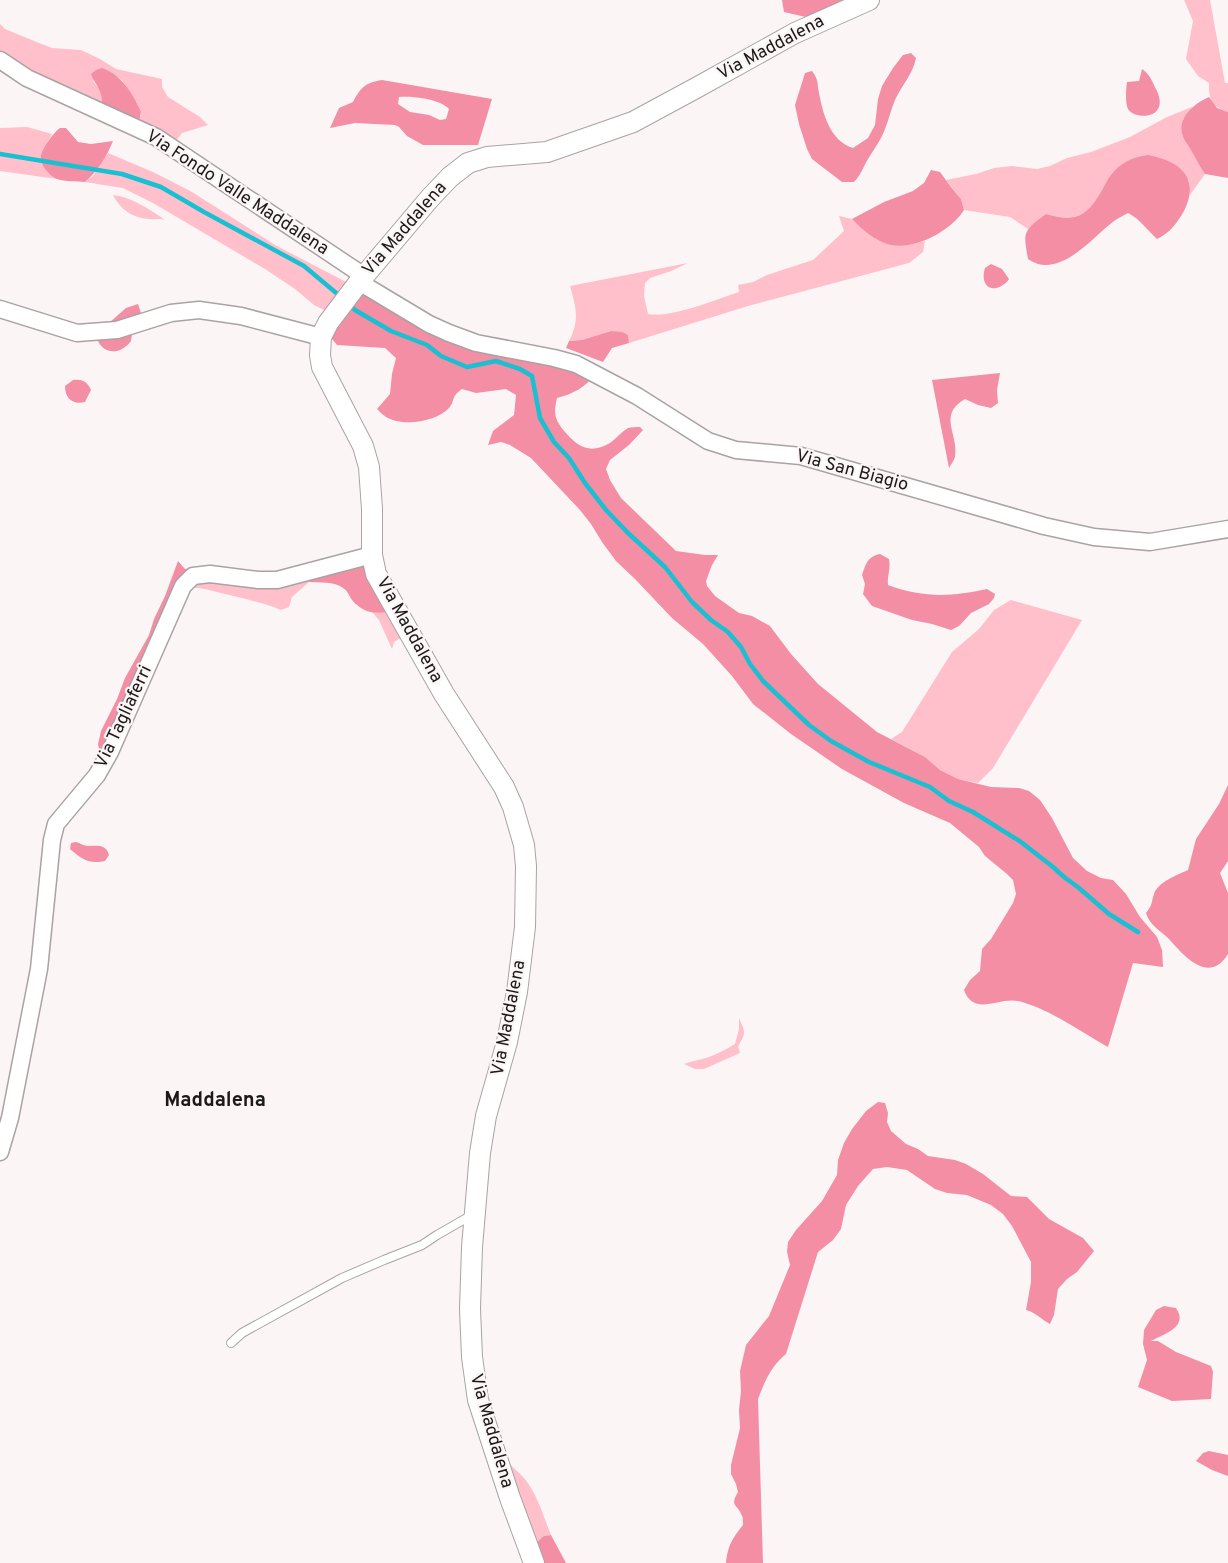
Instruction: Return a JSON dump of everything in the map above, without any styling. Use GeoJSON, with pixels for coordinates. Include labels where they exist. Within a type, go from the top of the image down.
{"type":"FeatureCollection","features":[{"type":"Feature","properties":{"kind":"street","name":"Via Maddalena"},"geometry":{"type":"LineString","coordinates":[[534,1563],[510,1498],[477,1392],[472,1357],[470,1309],[472,1247],[480,1152],[486,1116],[507,1042],[517,992],[525,928],[526,866],[524,845],[513,807],[504,786],[444,694],[376,574],[372,555],[372,509],[369,467],[363,446],[322,367],[320,355],[321,337],[328,323],[359,281],[430,198],[450,177],[468,163],[487,157],[547,152],[633,122],[794,33],[869,0]]}},
{"type":"Feature","properties":{"kind":"street","name":"Via Fondo Valle Maddalena"},"geometry":{"type":"LineString","coordinates":[[0,60],[28,78],[156,137],[359,281]]}},
{"type":"Feature","properties":{"kind":"street","name":"Via San Biagio"},"geometry":{"type":"LineString","coordinates":[[359,281],[429,324],[449,333],[476,343],[576,364],[637,396],[708,441],[720,446],[758,453],[801,456],[1044,526],[1094,537],[1150,542],[1228,529]]}},
{"type":"Feature","properties":{"kind":"street"},"geometry":{"type":"LineString","coordinates":[[0,309],[78,333],[116,330],[171,313],[199,310],[241,316],[321,337]]}},
{"type":"Feature","properties":{"kind":"street","name":"Via Tagliaferri"},"geometry":{"type":"LineString","coordinates":[[0,1152],[10,1118],[39,969],[52,840],[56,824],[97,775],[110,752],[183,586],[193,576],[210,574],[258,580],[277,580],[372,555]]}},
{"type":"Feature","properties":{"kind":"lane"},"geometry":{"type":"LineString","coordinates":[[231,1343],[242,1333],[342,1278],[422,1245],[476,1212]]}},
{"type":"Feature","properties":{"kind":"shaded area"},"geometry":{"type":"Polygon","coordinates":[[[782,0],[853,0],[810,18],[784,12],[782,0]]]}},
{"type":"Feature","properties":{"kind":"shaded area"},"geometry":{"type":"Polygon","coordinates":[[[1184,0],[1210,0],[1225,83],[1228,83],[1228,112],[1212,102],[1209,83],[1198,76],[1186,59],[1193,21],[1184,0]]]}},
{"type":"Feature","properties":{"kind":"shaded area"},"geometry":{"type":"Polygon","coordinates":[[[0,24],[5,29],[52,48],[81,50],[116,69],[162,79],[162,87],[168,97],[200,117],[208,125],[182,133],[176,141],[139,122],[141,114],[138,105],[122,80],[108,71],[93,81],[102,93],[102,103],[28,72],[0,55],[0,24]]]}},
{"type":"Feature","properties":{"kind":"shaded area"},"geometry":{"type":"Polygon","coordinates":[[[911,53],[916,58],[915,64],[895,100],[882,137],[854,182],[842,182],[812,159],[807,149],[795,105],[805,73],[812,71],[816,77],[825,118],[833,133],[845,144],[853,148],[868,138],[875,125],[878,99],[882,86],[903,55],[911,53]]]}},
{"type":"Feature","properties":{"kind":"shaded area"},"geometry":{"type":"Polygon","coordinates":[[[102,68],[115,75],[126,86],[141,112],[139,122],[102,103],[100,91],[91,74],[102,68]]]}},
{"type":"Feature","properties":{"kind":"shaded area"},"geometry":{"type":"Polygon","coordinates":[[[1142,69],[1151,79],[1160,101],[1159,108],[1155,112],[1143,116],[1132,113],[1128,109],[1126,99],[1127,82],[1139,81],[1142,69]]]}},
{"type":"Feature","properties":{"kind":"shaded area"},"geometry":{"type":"Polygon","coordinates":[[[382,80],[492,99],[478,145],[423,145],[407,136],[395,125],[355,123],[330,128],[339,108],[353,102],[364,86],[382,80]],[[399,97],[398,104],[410,112],[429,115],[440,120],[446,119],[449,109],[445,106],[426,99],[399,97]]]}},
{"type":"Feature","properties":{"kind":"shaded area"},"geometry":{"type":"Polygon","coordinates":[[[1209,97],[1217,108],[1228,112],[1228,178],[1205,174],[1183,136],[1182,123],[1184,117],[1198,103],[1209,97]]]}},
{"type":"Feature","properties":{"kind":"shaded area"},"geometry":{"type":"Polygon","coordinates":[[[1192,107],[1183,120],[1194,155],[1205,174],[1190,195],[1189,180],[1100,195],[1091,208],[1081,215],[1058,217],[1046,214],[1028,229],[1010,217],[964,210],[961,199],[946,180],[994,168],[1012,166],[1037,169],[1050,166],[1067,158],[1091,152],[1130,137],[1167,117],[1192,107]]]}},
{"type":"Feature","properties":{"kind":"shaded area"},"geometry":{"type":"Polygon","coordinates":[[[27,127],[52,134],[41,157],[47,171],[57,179],[0,171],[0,128],[27,127]]]}},
{"type":"Feature","properties":{"kind":"shaded area"},"geometry":{"type":"Polygon","coordinates":[[[60,128],[66,128],[78,142],[91,144],[113,141],[102,163],[85,182],[54,178],[42,163],[43,150],[51,137],[60,128]]]}},
{"type":"Feature","properties":{"kind":"shaded area"},"geometry":{"type":"Polygon","coordinates":[[[108,153],[153,172],[192,192],[275,245],[348,283],[328,312],[314,305],[295,289],[265,269],[153,203],[123,188],[85,182],[93,176],[108,153]]]}},
{"type":"Feature","properties":{"kind":"shaded area"},"geometry":{"type":"Polygon","coordinates":[[[1148,155],[1177,166],[1184,172],[1188,180],[1190,189],[1189,199],[1176,224],[1169,231],[1157,239],[1140,221],[1128,213],[1114,221],[1070,257],[1049,265],[1038,264],[1028,259],[1025,237],[1033,224],[1046,214],[1064,218],[1078,216],[1090,208],[1118,167],[1137,157],[1148,155]]]}},
{"type":"Feature","properties":{"kind":"shaded area"},"geometry":{"type":"Polygon","coordinates":[[[931,170],[940,172],[961,199],[964,210],[942,232],[911,245],[891,245],[875,238],[852,219],[884,202],[913,191],[924,183],[931,170]]]}},
{"type":"Feature","properties":{"kind":"shaded area"},"geometry":{"type":"Polygon","coordinates":[[[113,195],[134,201],[165,220],[132,215],[119,205],[113,195]]]}},
{"type":"Feature","properties":{"kind":"shaded area"},"geometry":{"type":"Polygon","coordinates":[[[839,216],[852,219],[876,239],[907,245],[925,241],[923,252],[909,263],[748,306],[629,343],[628,335],[611,331],[582,340],[569,341],[576,320],[574,300],[570,286],[688,263],[650,278],[645,283],[644,296],[648,314],[658,315],[681,311],[739,292],[738,285],[753,282],[767,275],[813,260],[844,231],[839,216]]]}},
{"type":"Feature","properties":{"kind":"shaded area"},"geometry":{"type":"Polygon","coordinates":[[[991,264],[1002,269],[1009,279],[1000,287],[989,287],[984,280],[985,268],[991,264]]]}},
{"type":"Feature","properties":{"kind":"shaded area"},"geometry":{"type":"Polygon","coordinates":[[[367,290],[428,326],[595,374],[588,383],[579,389],[557,398],[555,413],[557,421],[576,442],[581,446],[591,449],[610,443],[628,428],[640,427],[643,430],[629,445],[610,460],[606,469],[610,480],[621,498],[676,551],[718,555],[706,581],[707,586],[715,596],[739,613],[752,616],[770,626],[791,654],[818,684],[877,732],[925,757],[940,770],[958,779],[991,787],[1019,788],[1029,791],[1040,800],[1052,818],[1073,858],[1087,871],[1101,878],[1113,880],[1126,894],[1140,917],[1157,937],[1162,950],[1163,967],[1133,963],[1108,1047],[1053,1015],[1029,1004],[1010,1000],[980,1004],[974,1003],[968,998],[964,990],[970,980],[980,971],[982,949],[991,939],[1013,903],[1016,894],[1013,880],[985,856],[979,847],[950,823],[904,803],[842,769],[791,734],[753,704],[732,676],[703,644],[672,618],[616,561],[580,510],[531,458],[510,445],[501,442],[488,445],[493,431],[514,415],[516,395],[506,389],[476,393],[462,389],[456,394],[449,408],[443,413],[419,422],[393,420],[377,409],[390,394],[396,358],[385,348],[337,345],[332,339],[335,329],[356,296],[367,290]]]}},
{"type":"Feature","properties":{"kind":"shaded area"},"geometry":{"type":"Polygon","coordinates":[[[138,304],[142,316],[109,323],[126,308],[138,304]]]}},
{"type":"Feature","properties":{"kind":"shaded area"},"geometry":{"type":"Polygon","coordinates":[[[133,328],[131,341],[116,351],[110,351],[101,346],[96,335],[133,328]]]}},
{"type":"Feature","properties":{"kind":"shaded area"},"geometry":{"type":"Polygon","coordinates":[[[611,331],[622,332],[628,335],[629,343],[612,348],[603,362],[566,348],[569,341],[582,340],[611,331]]]}},
{"type":"Feature","properties":{"kind":"shaded area"},"geometry":{"type":"Polygon","coordinates":[[[1000,373],[997,390],[998,403],[991,408],[965,399],[952,412],[951,425],[955,457],[949,468],[932,380],[1000,373]]]}},
{"type":"Feature","properties":{"kind":"shaded area"},"geometry":{"type":"Polygon","coordinates":[[[73,380],[84,381],[88,384],[91,390],[85,402],[80,403],[70,400],[66,394],[65,386],[73,380]]]}},
{"type":"Feature","properties":{"kind":"shaded area"},"geometry":{"type":"Polygon","coordinates":[[[880,554],[889,559],[888,585],[913,592],[937,595],[961,594],[987,589],[995,594],[994,598],[989,604],[971,613],[959,626],[951,630],[912,620],[872,606],[863,594],[865,584],[862,575],[870,559],[880,554]]]}},
{"type":"Feature","properties":{"kind":"shaded area"},"geometry":{"type":"Polygon","coordinates":[[[366,558],[391,611],[375,613],[360,608],[346,591],[339,586],[331,583],[309,582],[302,575],[366,558]]]}},
{"type":"Feature","properties":{"kind":"shaded area"},"geometry":{"type":"Polygon","coordinates":[[[178,561],[185,569],[192,568],[101,761],[98,744],[101,731],[125,678],[149,635],[178,561]]]}},
{"type":"Feature","properties":{"kind":"shaded area"},"geometry":{"type":"Polygon","coordinates":[[[302,575],[309,582],[292,597],[289,607],[281,610],[213,591],[190,588],[197,577],[302,575]]]}},
{"type":"Feature","properties":{"kind":"shaded area"},"geometry":{"type":"Polygon","coordinates":[[[1011,600],[1082,620],[993,768],[978,783],[958,779],[940,770],[925,757],[891,739],[902,732],[952,652],[979,629],[994,610],[1011,600]]]}},
{"type":"Feature","properties":{"kind":"shaded area"},"geometry":{"type":"Polygon","coordinates":[[[391,611],[406,635],[394,642],[392,649],[379,620],[373,613],[391,611]]]}},
{"type":"Feature","properties":{"kind":"shaded area"},"geometry":{"type":"Polygon","coordinates":[[[1228,785],[1228,861],[1220,873],[1228,893],[1228,954],[1221,963],[1213,967],[1205,967],[1197,964],[1182,953],[1153,925],[1146,913],[1159,886],[1168,879],[1188,870],[1196,839],[1219,804],[1228,785]]]}},
{"type":"Feature","properties":{"kind":"shaded area"},"geometry":{"type":"Polygon","coordinates":[[[76,842],[86,846],[103,847],[108,851],[109,855],[105,861],[95,862],[86,860],[70,849],[71,843],[76,842]]]}},
{"type":"Feature","properties":{"kind":"shaded area"},"geometry":{"type":"Polygon","coordinates":[[[739,1018],[744,1033],[738,1047],[740,1053],[704,1069],[695,1069],[684,1064],[709,1057],[735,1044],[739,1029],[739,1018]]]}},
{"type":"Feature","properties":{"kind":"shaded area"},"geometry":{"type":"Polygon","coordinates":[[[878,1102],[885,1103],[888,1113],[887,1122],[891,1131],[906,1144],[928,1156],[955,1160],[966,1164],[983,1174],[1011,1196],[1027,1197],[1049,1219],[1083,1238],[1094,1251],[1077,1272],[1058,1289],[1054,1315],[1050,1324],[1026,1310],[1031,1282],[1031,1262],[1012,1226],[1003,1214],[991,1205],[967,1195],[947,1193],[935,1189],[907,1170],[887,1167],[873,1169],[858,1186],[846,1205],[841,1229],[833,1240],[818,1252],[786,1354],[772,1369],[758,1399],[763,1563],[726,1563],[731,1542],[743,1525],[742,1516],[734,1503],[738,1492],[731,1474],[731,1465],[740,1428],[740,1371],[746,1345],[769,1316],[790,1265],[787,1252],[788,1242],[796,1230],[822,1201],[837,1175],[838,1160],[844,1143],[852,1129],[866,1111],[878,1102]]]}},
{"type":"Feature","properties":{"kind":"shaded area"},"geometry":{"type":"Polygon","coordinates":[[[1164,1306],[1176,1308],[1179,1320],[1173,1329],[1151,1341],[1158,1341],[1176,1352],[1211,1366],[1213,1372],[1211,1399],[1172,1401],[1138,1387],[1147,1360],[1143,1344],[1144,1330],[1156,1310],[1164,1306]]]}},
{"type":"Feature","properties":{"kind":"shaded area"},"geometry":{"type":"Polygon","coordinates":[[[1209,1451],[1228,1455],[1228,1476],[1196,1461],[1203,1453],[1209,1451]]]}},
{"type":"Feature","properties":{"kind":"shaded area"},"geometry":{"type":"Polygon","coordinates":[[[510,1464],[524,1478],[533,1491],[551,1535],[544,1536],[535,1549],[510,1464]]]}},
{"type":"Feature","properties":{"kind":"shaded area"},"geometry":{"type":"Polygon","coordinates":[[[551,1535],[566,1563],[542,1563],[535,1544],[544,1536],[551,1535]]]}},
{"type":"Feature","properties":{"kind":"waterway"},"geometry":{"type":"LineString","coordinates":[[0,154],[122,174],[161,187],[304,266],[341,297]]}},
{"type":"Feature","properties":{"kind":"waterway"},"geometry":{"type":"LineString","coordinates":[[348,304],[391,331],[427,345],[441,356],[467,367],[496,361],[520,369],[532,376],[540,418],[554,442],[569,458],[606,510],[665,567],[692,602],[711,620],[728,632],[741,647],[750,664],[763,681],[809,725],[831,741],[869,762],[930,787],[949,801],[973,812],[1021,842],[1109,914],[1138,932]]}},
{"type":"Feature","properties":{"kind":"district","name":"Maddalena"},"geometry":{"type":"Point","coordinates":[215,1101]}}]}
